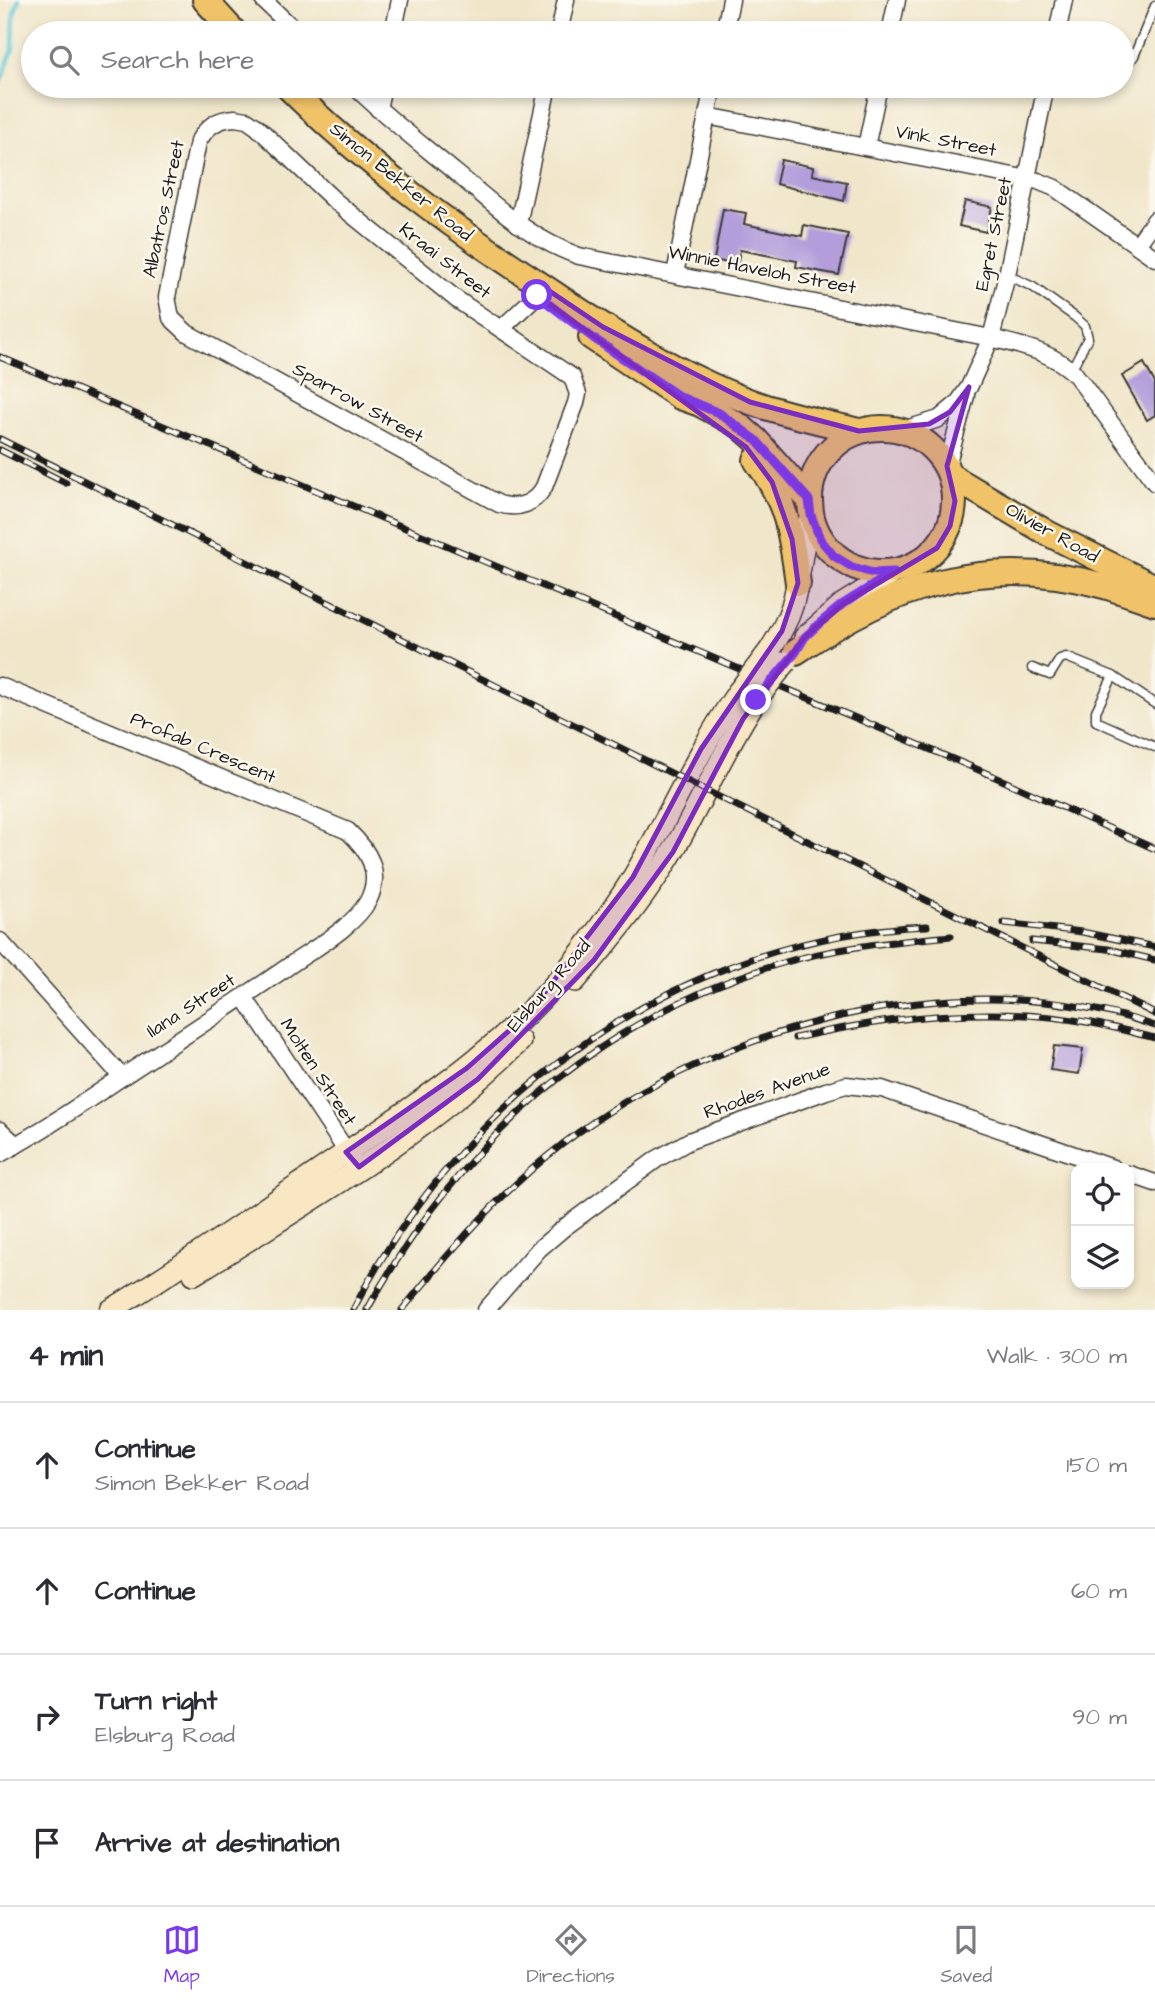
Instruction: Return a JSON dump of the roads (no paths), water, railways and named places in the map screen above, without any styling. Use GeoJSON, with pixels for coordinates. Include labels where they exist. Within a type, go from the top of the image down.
{"type":"FeatureCollection","features":[{"type":"Feature","properties":{"kind":"main road"},"geometry":{"type":"LineString","coordinates":[[205,0],[224,21]]}},
{"type":"Feature","properties":{"kind":"main road","name":"Simon Bekker Road"},"geometry":{"type":"LineString","coordinates":[[301,98],[383,171],[542,293],[593,338],[680,397],[700,404],[740,426],[756,440],[810,508]]}},
{"type":"Feature","properties":{"kind":"main road","name":"Simon Bekker Road"},"geometry":{"type":"LineString","coordinates":[[542,293],[706,383],[777,411],[859,431]]}},
{"type":"Feature","properties":{"kind":"main road"},"geometry":{"type":"LineString","coordinates":[[680,397],[746,447],[772,482],[788,519],[797,583]]}},
{"type":"Feature","properties":{"kind":"main road"},"geometry":{"type":"LineString","coordinates":[[881,427],[903,430],[920,438],[935,451],[949,471],[955,501],[950,526],[937,548],[906,568],[873,573],[852,567],[834,556],[820,539],[810,508],[813,478],[823,458],[839,442],[859,431],[881,427]]}},
{"type":"Feature","properties":{"kind":"main road","name":"Olivier Road"},"geometry":{"type":"LineString","coordinates":[[949,471],[1049,534],[1155,587]]}},
{"type":"Feature","properties":{"kind":"main road","name":"Elsburg Road"},"geometry":{"type":"LineString","coordinates":[[784,654],[782,631],[792,606],[810,508]]}},
{"type":"Feature","properties":{"kind":"main road","name":"Olivier Road"},"geometry":{"type":"LineString","coordinates":[[906,568],[1019,558],[1055,561],[1107,578],[1155,603]]}},
{"type":"Feature","properties":{"kind":"main road","name":"Elsburg Road"},"geometry":{"type":"LineString","coordinates":[[136,1310],[352,1160],[467,1068],[529,1013],[582,951],[633,877],[701,749],[784,654],[843,604],[906,568]]}},
{"type":"Feature","properties":{"kind":"main road"},"geometry":{"type":"LineString","coordinates":[[784,654],[856,613],[921,586],[987,573],[1019,573],[1080,581],[1155,603]]}},
{"type":"Feature","properties":{"kind":"main road","name":"Elsburg Road"},"geometry":{"type":"LineString","coordinates":[[111,1310],[352,1160]]}},
{"type":"Feature","properties":{"kind":"street"},"geometry":{"type":"LineString","coordinates":[[263,0],[285,21]]}},
{"type":"Feature","properties":{"kind":"street"},"geometry":{"type":"LineString","coordinates":[[396,21],[400,0]]}},
{"type":"Feature","properties":{"kind":"street"},"geometry":{"type":"LineString","coordinates":[[562,21],[566,0]]}},
{"type":"Feature","properties":{"kind":"street"},"geometry":{"type":"LineString","coordinates":[[727,21],[731,0]]}},
{"type":"Feature","properties":{"kind":"street"},"geometry":{"type":"LineString","coordinates":[[893,21],[897,0]]}},
{"type":"Feature","properties":{"kind":"street"},"geometry":{"type":"LineString","coordinates":[[1060,21],[1064,0]]}},
{"type":"Feature","properties":{"kind":"street","name":"Winnie Haveloh Street"},"geometry":{"type":"LineString","coordinates":[[367,98],[519,224],[555,248],[579,256],[991,338],[1040,351],[1058,359],[1071,370],[1155,483]]}},
{"type":"Feature","properties":{"kind":"street"},"geometry":{"type":"LineString","coordinates":[[378,108],[380,98]]}},
{"type":"Feature","properties":{"kind":"street"},"geometry":{"type":"LineString","coordinates":[[519,224],[545,98]]}},
{"type":"Feature","properties":{"kind":"street"},"geometry":{"type":"LineString","coordinates":[[675,274],[711,98]]}},
{"type":"Feature","properties":{"kind":"street"},"geometry":{"type":"LineString","coordinates":[[866,147],[876,98]]}},
{"type":"Feature","properties":{"kind":"street","name":"Egret Street"},"geometry":{"type":"LineString","coordinates":[[968,387],[991,338],[1007,275],[1044,98]]}},
{"type":"Feature","properties":{"kind":"street","name":"Vink Street"},"geometry":{"type":"LineString","coordinates":[[707,116],[1028,178],[1055,188],[1155,258]]}},
{"type":"Feature","properties":{"kind":"street","name":"Albatros Street"},"geometry":{"type":"LineString","coordinates":[[171,318],[167,297],[198,142],[204,131],[213,123],[224,119]]}},
{"type":"Feature","properties":{"kind":"street","name":"Kraai Street"},"geometry":{"type":"LineString","coordinates":[[224,119],[247,120],[257,127],[335,201],[456,299],[572,377],[578,394],[544,487],[539,496],[530,502]]}},
{"type":"Feature","properties":{"kind":"street"},"geometry":{"type":"LineString","coordinates":[[1137,245],[1155,220]]}},
{"type":"Feature","properties":{"kind":"street"},"geometry":{"type":"LineString","coordinates":[[501,329],[542,293]]}},
{"type":"Feature","properties":{"kind":"street","name":"Sparrow Street"},"geometry":{"type":"LineString","coordinates":[[171,318],[187,333],[499,504],[520,506],[530,502]]}},
{"type":"Feature","properties":{"kind":"street"},"geometry":{"type":"LineString","coordinates":[[903,430],[939,419],[958,403],[968,387]]}},
{"type":"Feature","properties":{"kind":"street"},"geometry":{"type":"LineString","coordinates":[[949,471],[968,387]]}},
{"type":"Feature","properties":{"kind":"street","name":"Profab Crescent"},"geometry":{"type":"LineString","coordinates":[[0,686],[348,831],[369,854],[373,867]]}},
{"type":"Feature","properties":{"kind":"street","name":"Ilana Street"},"geometry":{"type":"LineString","coordinates":[[0,1154],[244,997],[350,923],[370,898],[373,867]]}},
{"type":"Feature","properties":{"kind":"street"},"geometry":{"type":"LineString","coordinates":[[0,941],[122,1077]]}},
{"type":"Feature","properties":{"kind":"street","name":"Molten Street"},"geometry":{"type":"LineString","coordinates":[[244,997],[352,1160]]}},
{"type":"Feature","properties":{"kind":"street","name":"Rhodes Avenue"},"geometry":{"type":"LineString","coordinates":[[486,1310],[539,1250],[565,1227],[657,1159],[689,1141],[846,1085],[882,1089],[1097,1163]]}},
{"type":"Feature","properties":{"kind":"street"},"geometry":{"type":"LineString","coordinates":[[0,1130],[16,1145]]}},
{"type":"Feature","properties":{"kind":"street"},"geometry":{"type":"LineString","coordinates":[[1134,1176],[1155,1183]]}},
{"type":"Feature","properties":{"kind":"lane"},"geometry":{"type":"LineString","coordinates":[[1134,56],[1155,6]]}},
{"type":"Feature","properties":{"kind":"lane"},"geometry":{"type":"LineString","coordinates":[[1007,275],[1033,287],[1085,326],[1088,338],[1071,370]]}},
{"type":"Feature","properties":{"kind":"lane"},"geometry":{"type":"LineString","coordinates":[[1032,668],[1050,675],[1060,659],[1066,657],[1113,676],[1155,704]]}},
{"type":"Feature","properties":{"kind":"lane"},"geometry":{"type":"LineString","coordinates":[[1113,676],[1096,711],[1096,720],[1155,747]]}},
{"type":"Feature","properties":{"kind":"waterway"},"geometry":{"type":"LineString","coordinates":[[0,83],[13,49],[14,13],[19,0]]}},
{"type":"Feature","properties":{"kind":"railway"},"geometry":{"type":"LineString","coordinates":[[0,357],[993,776],[1155,849]]}},
{"type":"Feature","properties":{"kind":"railway"},"geometry":{"type":"LineString","coordinates":[[0,439],[1155,1014]]}},
{"type":"Feature","properties":{"kind":"railway"},"geometry":{"type":"LineString","coordinates":[[0,450],[66,483]]}},
{"type":"Feature","properties":{"kind":"railway"},"geometry":{"type":"LineString","coordinates":[[1004,923],[1082,932],[1155,947]]}},
{"type":"Feature","properties":{"kind":"railway"},"geometry":{"type":"LineString","coordinates":[[353,1310],[399,1232],[455,1160],[518,1096],[589,1041],[666,995],[748,960],[836,937],[927,926]]}},
{"type":"Feature","properties":{"kind":"railway"},"geometry":{"type":"LineString","coordinates":[[367,1310],[404,1249],[444,1193],[489,1142],[538,1095],[591,1054],[649,1018],[712,988],[779,964],[843,949],[951,936]]}},
{"type":"Feature","properties":{"kind":"railway"},"geometry":{"type":"LineString","coordinates":[[1032,941],[1108,949],[1155,960]]}},
{"type":"Feature","properties":{"kind":"railway"},"geometry":{"type":"LineString","coordinates":[[402,1310],[458,1243],[498,1201],[564,1143],[626,1101],[695,1065],[769,1036],[847,1015],[926,1002],[1005,999],[1082,1007],[1155,1026]]}},
{"type":"Feature","properties":{"kind":"railway"},"geometry":{"type":"LineString","coordinates":[[795,1038],[906,1019],[980,1014],[1055,1018],[1155,1038]]}}]}
